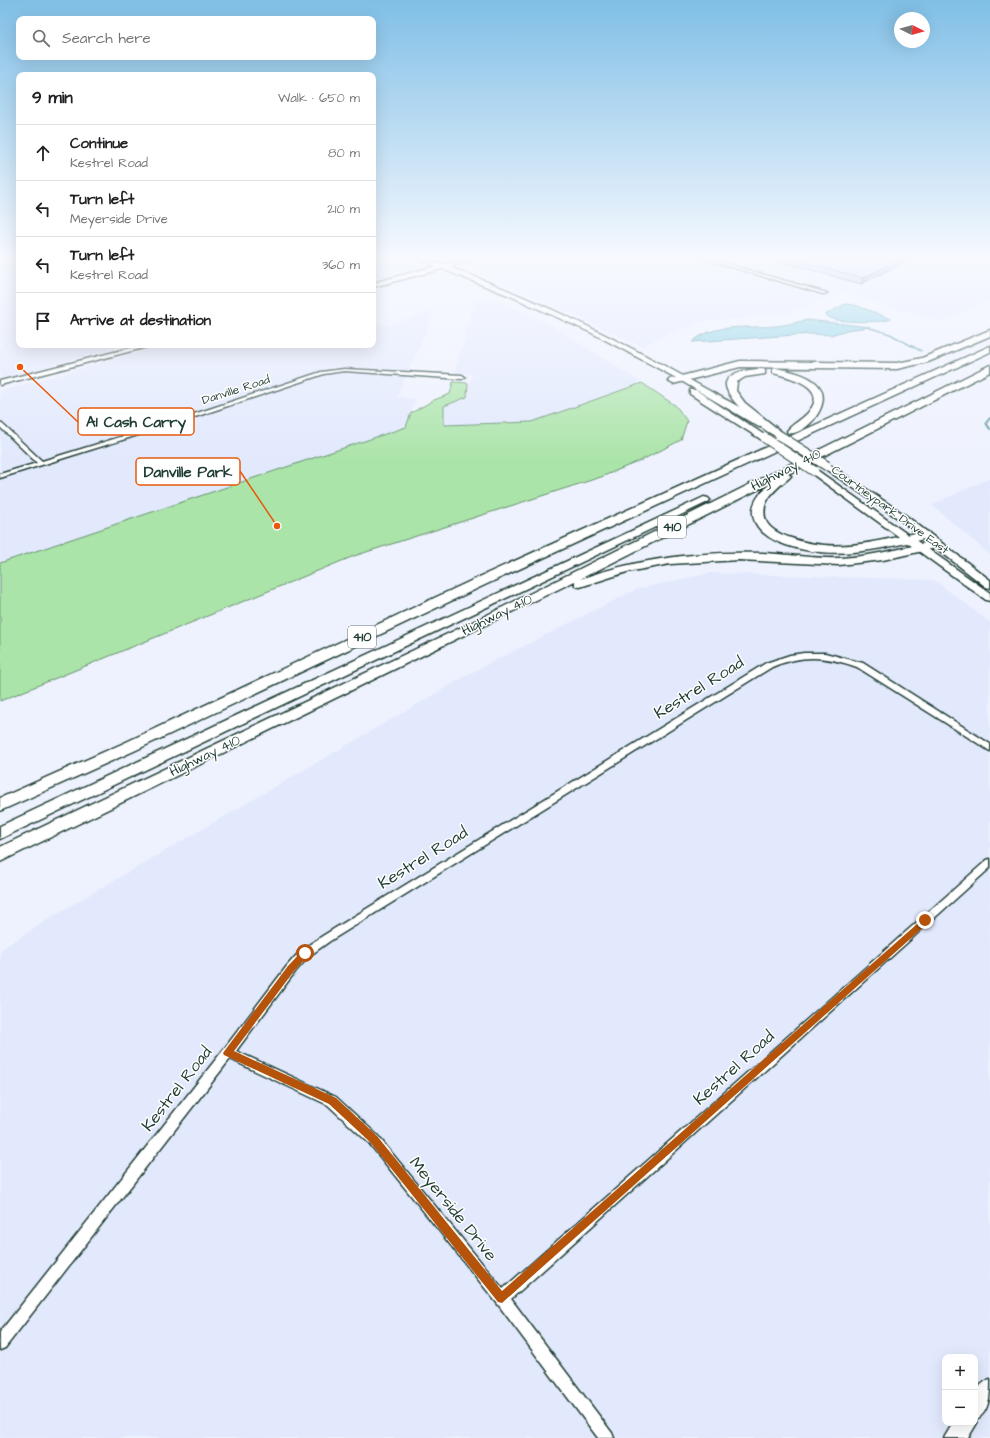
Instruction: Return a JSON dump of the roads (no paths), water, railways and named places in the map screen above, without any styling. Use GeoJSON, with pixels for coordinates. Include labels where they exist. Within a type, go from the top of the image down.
{"type":"FeatureCollection","features":[{"type":"Feature","properties":{"kind":"highway"},"geometry":{"type":"LineString","coordinates":[[682,382],[740,364],[870,367],[897,366],[925,360],[990,333]]}},
{"type":"Feature","properties":{"kind":"highway"},"geometry":{"type":"LineString","coordinates":[[946,369],[954,360],[990,343]]}},
{"type":"Feature","properties":{"kind":"highway","name":"Highway 410"},"geometry":{"type":"LineString","coordinates":[[0,805],[482,581],[990,349]]}},
{"type":"Feature","properties":{"kind":"highway","name":"Highway 410"},"geometry":{"type":"LineString","coordinates":[[0,855],[488,620],[990,368]]}},
{"type":"Feature","properties":{"kind":"highway"},"geometry":{"type":"LineString","coordinates":[[682,382],[744,370],[766,370],[786,373],[808,382],[818,391],[820,398],[817,410],[803,424],[734,460],[725,471]]}},
{"type":"Feature","properties":{"kind":"highway"},"geometry":{"type":"LineString","coordinates":[[780,436],[742,405],[733,394],[730,387],[733,380],[743,374],[763,372],[786,373]]}},
{"type":"Feature","properties":{"kind":"highway"},"geometry":{"type":"LineString","coordinates":[[0,833],[546,574],[965,380]]}},
{"type":"Feature","properties":{"kind":"highway"},"geometry":{"type":"LineString","coordinates":[[857,435],[826,454],[791,472],[765,495],[760,500],[756,513],[763,526],[778,538],[798,546],[821,550],[849,550],[924,535]]}},
{"type":"Feature","properties":{"kind":"highway"},"geometry":{"type":"LineString","coordinates":[[488,620],[598,576],[642,564],[707,556],[849,561],[880,557],[936,544]]}},
{"type":"Feature","properties":{"kind":"main road","name":"Courtneypark Drive East"},"geometry":{"type":"LineString","coordinates":[[571,326],[682,382],[814,471],[909,538],[990,598]]}},
{"type":"Feature","properties":{"kind":"main road","name":"Courtneypark Drive East"},"geometry":{"type":"LineString","coordinates":[[582,326],[780,436],[827,466],[924,535],[990,586]]}},
{"type":"Feature","properties":{"kind":"main road"},"geometry":{"type":"LineString","coordinates":[[0,386],[135,348]]}},
{"type":"Feature","properties":{"kind":"main road"},"geometry":{"type":"LineString","coordinates":[[0,383],[19,380]]}},
{"type":"Feature","properties":{"kind":"main road"},"geometry":{"type":"LineString","coordinates":[[978,1406],[990,1389]]}},
{"type":"Feature","properties":{"kind":"main road"},"geometry":{"type":"LineString","coordinates":[[955,1438],[964,1426]]}},
{"type":"Feature","properties":{"kind":"street","name":"Danville Road"},"geometry":{"type":"LineString","coordinates":[[0,476],[178,421],[323,373],[344,370],[462,377]]}},
{"type":"Feature","properties":{"kind":"street"},"geometry":{"type":"LineString","coordinates":[[0,424],[40,463]]}},
{"type":"Feature","properties":{"kind":"street","name":"Kestrel Road"},"geometry":{"type":"LineString","coordinates":[[0,1343],[305,953],[326,938],[765,667],[788,656],[807,655],[843,658],[860,665],[990,748]]}},
{"type":"Feature","properties":{"kind":"street","name":"Kestrel Road"},"geometry":{"type":"LineString","coordinates":[[502,1298],[990,863]]}},
{"type":"Feature","properties":{"kind":"street","name":"Meyerside Drive"},"geometry":{"type":"LineString","coordinates":[[228,1053],[332,1101],[374,1139],[502,1298],[607,1438]]}},
{"type":"Feature","properties":{"kind":"water"},"geometry":{"type":"Polygon","coordinates":[[[870,327],[847,330],[831,335],[811,334],[692,342],[711,331],[732,328],[870,327]]]}},
{"type":"Feature","properties":{"kind":"waterway"},"geometry":{"type":"LineString","coordinates":[[867,327],[890,334],[921,351]]}},
{"type":"Feature","properties":{"kind":"waterway"},"geometry":{"type":"LineString","coordinates":[[990,418],[986,423],[990,429]]}},
{"type":"Feature","properties":{"kind":"place","name":"A1 Cash Carry"},"geometry":{"type":"Point","coordinates":[20,367]}},
{"type":"Feature","properties":{"kind":"place","name":"Danville Park"},"geometry":{"type":"Point","coordinates":[277,526]}}]}
